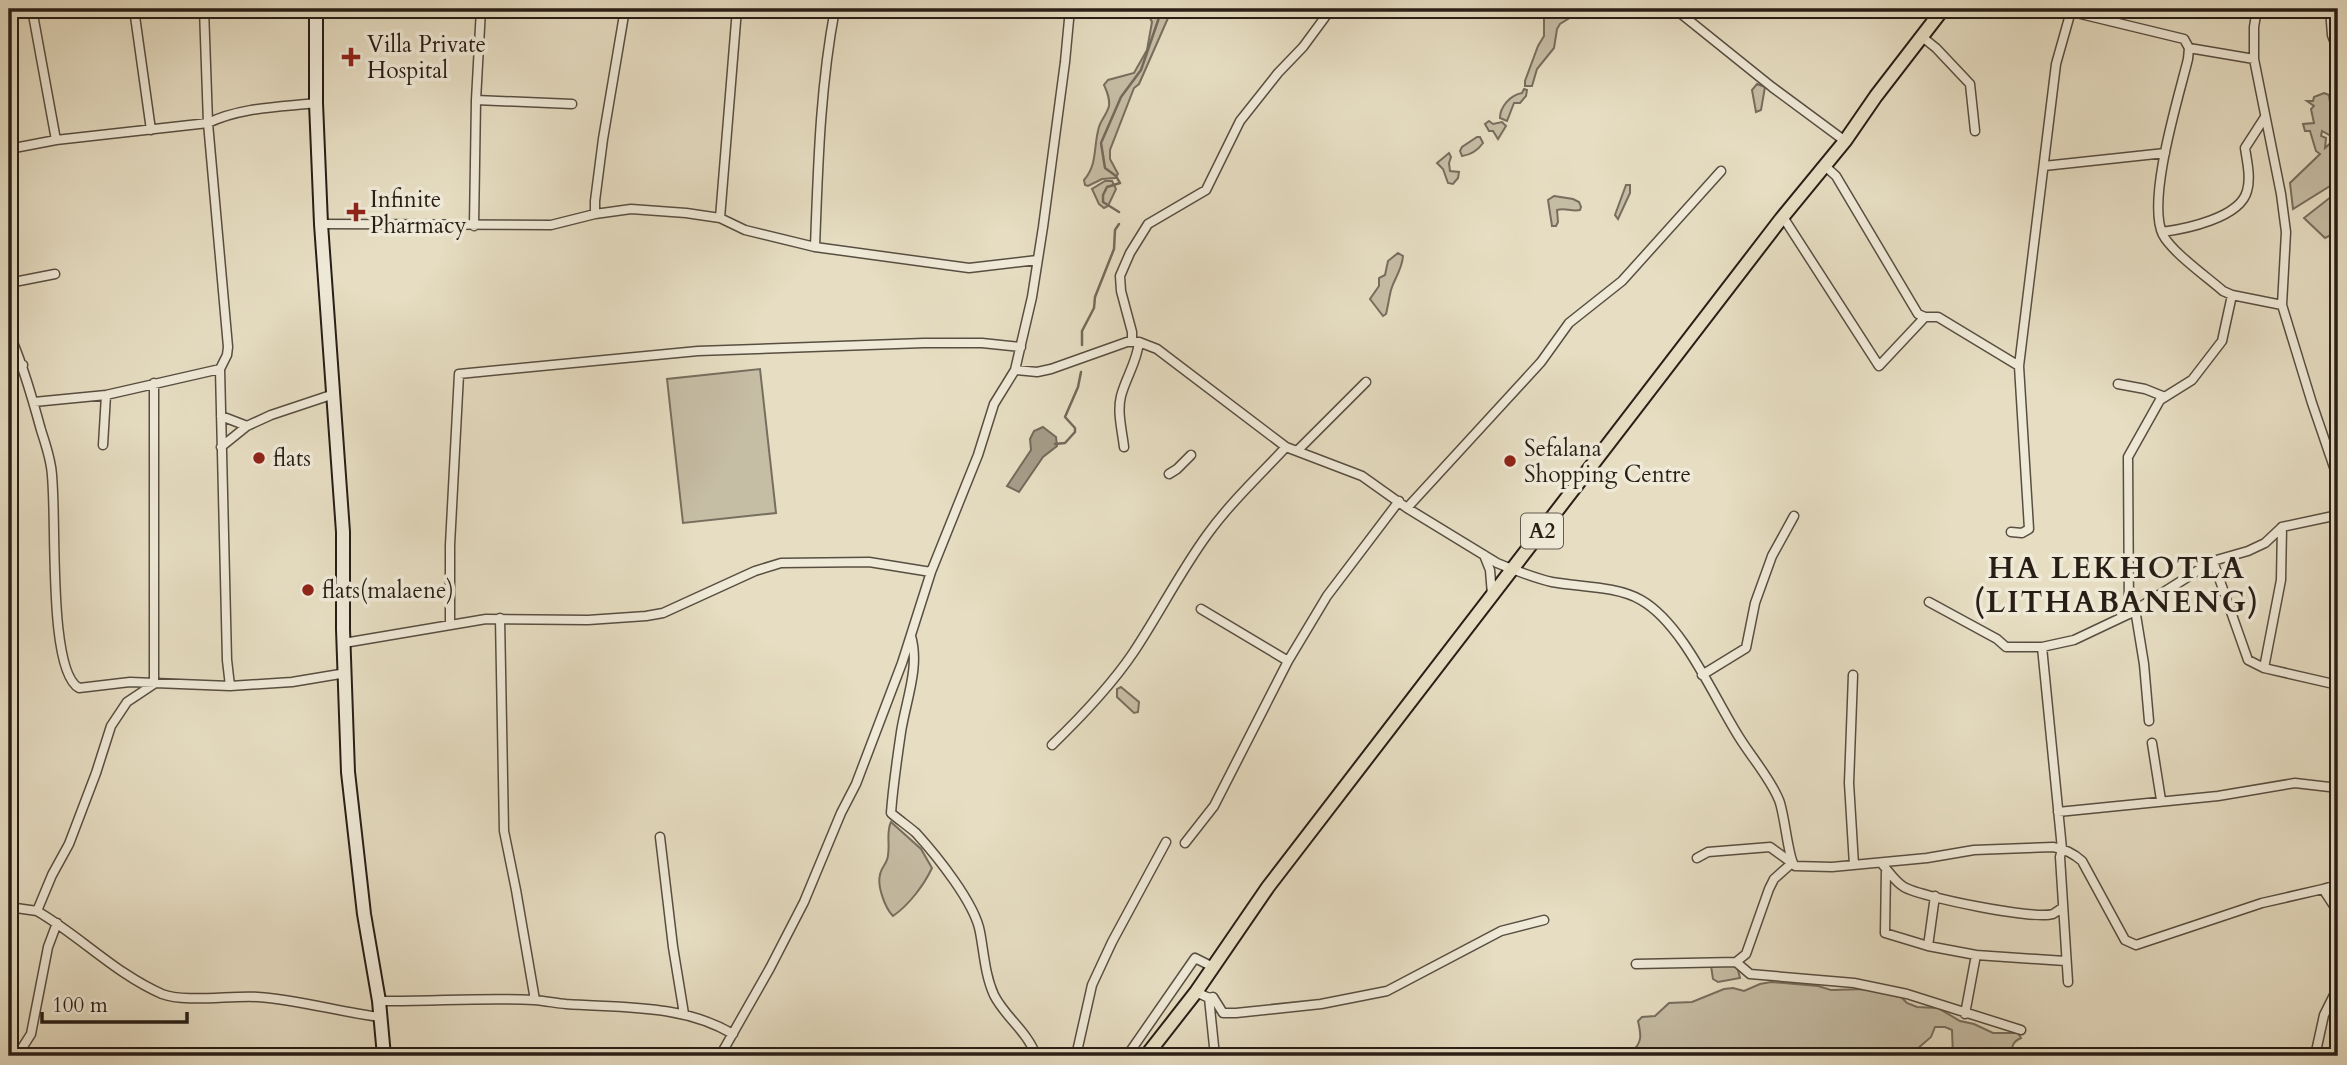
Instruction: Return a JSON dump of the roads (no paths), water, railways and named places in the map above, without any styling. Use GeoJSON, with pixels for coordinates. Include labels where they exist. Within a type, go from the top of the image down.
{"type":"FeatureCollection","features":[{"type":"Feature","properties":{"kind":"main road"},"geometry":{"type":"LineString","coordinates":[[316,9],[316,103],[321,224],[343,532],[350,793],[384,1056]]}},
{"type":"Feature","properties":{"kind":"main road","name":"A2"},"geometry":{"type":"LineString","coordinates":[[1146,1056],[1196,992],[1268,887],[1783,217],[1845,141],[1943,9]]}},
{"type":"Feature","properties":{"kind":"street"},"geometry":{"type":"LineString","coordinates":[[32,9],[56,140]]}},
{"type":"Feature","properties":{"kind":"street"},"geometry":{"type":"LineString","coordinates":[[134,9],[151,130]]}},
{"type":"Feature","properties":{"kind":"street"},"geometry":{"type":"LineString","coordinates":[[204,9],[208,123],[228,346],[228,355],[220,369],[227,660],[230,686]]}},
{"type":"Feature","properties":{"kind":"street"},"geometry":{"type":"LineString","coordinates":[[474,226],[481,9]]}},
{"type":"Feature","properties":{"kind":"street"},"geometry":{"type":"LineString","coordinates":[[595,214],[605,128],[625,9]]}},
{"type":"Feature","properties":{"kind":"street"},"geometry":{"type":"LineString","coordinates":[[720,218],[737,9]]}},
{"type":"Feature","properties":{"kind":"street"},"geometry":{"type":"LineString","coordinates":[[816,247],[826,54],[835,9]]}},
{"type":"Feature","properties":{"kind":"street"},"geometry":{"type":"LineString","coordinates":[[720,1056],[804,902],[841,813],[856,785],[902,663],[931,572],[978,455],[994,404],[1015,370],[1037,260],[1070,9]]}},
{"type":"Feature","properties":{"kind":"street"},"geometry":{"type":"LineString","coordinates":[[1124,446],[1119,407],[1138,352],[1121,291],[1120,275],[1129,253],[1147,224],[1206,190],[1240,121],[1278,73],[1303,47],[1331,9]]}},
{"type":"Feature","properties":{"kind":"street"},"geometry":{"type":"LineString","coordinates":[[1675,9],[1772,87],[1845,141]]}},
{"type":"Feature","properties":{"kind":"street"},"geometry":{"type":"LineString","coordinates":[[2060,9],[2184,39],[2189,48],[2188,59],[2160,178],[2159,217],[2162,232],[2169,242],[2222,290],[2232,295],[2283,305]]}},
{"type":"Feature","properties":{"kind":"street"},"geometry":{"type":"LineString","coordinates":[[2257,9],[2254,59],[2286,232],[2283,305],[2338,479]]}},
{"type":"Feature","properties":{"kind":"street"},"geometry":{"type":"LineString","coordinates":[[2330,9],[2332,35],[2338,51]]}},
{"type":"Feature","properties":{"kind":"street"},"geometry":{"type":"LineString","coordinates":[[2011,533],[2022,533],[2029,529],[2019,366],[2056,64],[2071,11]]}},
{"type":"Feature","properties":{"kind":"street"},"geometry":{"type":"LineString","coordinates":[[1921,36],[1936,48],[1969,84],[1975,131]]}},
{"type":"Feature","properties":{"kind":"street"},"geometry":{"type":"LineString","coordinates":[[2189,48],[2254,59]]}},
{"type":"Feature","properties":{"kind":"street"},"geometry":{"type":"LineString","coordinates":[[476,100],[572,104]]}},
{"type":"Feature","properties":{"kind":"street"},"geometry":{"type":"LineString","coordinates":[[9,149],[56,140],[208,123],[223,116],[316,103]]}},
{"type":"Feature","properties":{"kind":"street"},"geometry":{"type":"LineString","coordinates":[[2162,232],[2213,220],[2234,208],[2247,193],[2248,168],[2245,148],[2265,117]]}},
{"type":"Feature","properties":{"kind":"street"},"geometry":{"type":"LineString","coordinates":[[2044,166],[2165,153]]}},
{"type":"Feature","properties":{"kind":"street"},"geometry":{"type":"LineString","coordinates":[[1825,166],[1836,176],[1918,314],[1938,317],[2019,366]]}},
{"type":"Feature","properties":{"kind":"street"},"geometry":{"type":"LineString","coordinates":[[1407,508],[1541,362],[1569,323],[1622,281],[1721,171]]}},
{"type":"Feature","properties":{"kind":"street"},"geometry":{"type":"LineString","coordinates":[[321,224],[551,225],[595,214],[631,209],[720,218],[745,230],[816,247],[969,268],[1037,260]]}},
{"type":"Feature","properties":{"kind":"street"},"geometry":{"type":"LineString","coordinates":[[1783,217],[1879,366],[1925,317]]}},
{"type":"Feature","properties":{"kind":"street"},"geometry":{"type":"LineString","coordinates":[[9,283],[55,274]]}},
{"type":"Feature","properties":{"kind":"street"},"geometry":{"type":"LineString","coordinates":[[2149,721],[2144,664],[2132,612],[2128,457],[2160,400],[2192,380],[2222,341],[2232,295]]}},
{"type":"Feature","properties":{"kind":"street"},"geometry":{"type":"LineString","coordinates":[[9,333],[23,365],[51,468],[57,612],[65,666],[73,685],[79,688],[130,682],[230,686],[292,682],[346,673]]}},
{"type":"Feature","properties":{"kind":"street"},"geometry":{"type":"LineString","coordinates":[[1015,370],[1037,372],[1051,369],[1112,346],[1135,342],[1157,349],[1286,447],[1362,476],[1407,508],[1511,570],[1550,581],[1592,587],[1639,599],[1654,609],[1675,630],[1737,734],[1775,790],[1786,820],[1792,863]]}},
{"type":"Feature","properties":{"kind":"street"},"geometry":{"type":"LineString","coordinates":[[450,625],[450,545],[460,374],[698,351],[924,343],[982,343],[1021,347]]}},
{"type":"Feature","properties":{"kind":"street"},"geometry":{"type":"LineString","coordinates":[[9,367],[23,365]]}},
{"type":"Feature","properties":{"kind":"street"},"geometry":{"type":"LineString","coordinates":[[34,402],[106,395],[220,369]]}},
{"type":"Feature","properties":{"kind":"street"},"geometry":{"type":"LineString","coordinates":[[1297,451],[1366,382]]}},
{"type":"Feature","properties":{"kind":"street"},"geometry":{"type":"LineString","coordinates":[[154,684],[155,383]]}},
{"type":"Feature","properties":{"kind":"street"},"geometry":{"type":"LineString","coordinates":[[2118,384],[2145,389],[2165,397]]}},
{"type":"Feature","properties":{"kind":"street"},"geometry":{"type":"LineString","coordinates":[[221,447],[247,426],[334,394]]}},
{"type":"Feature","properties":{"kind":"street"},"geometry":{"type":"LineString","coordinates":[[103,445],[106,395]]}},
{"type":"Feature","properties":{"kind":"street"},"geometry":{"type":"LineString","coordinates":[[221,416],[247,426]]}},
{"type":"Feature","properties":{"kind":"street"},"geometry":{"type":"LineString","coordinates":[[1052,745],[1092,706],[1132,654],[1208,533],[1286,447]]}},
{"type":"Feature","properties":{"kind":"street"},"geometry":{"type":"LineString","coordinates":[[1170,474],[1191,455]]}},
{"type":"Feature","properties":{"kind":"street"},"geometry":{"type":"LineString","coordinates":[[1185,844],[1213,806],[1288,660],[1327,596],[1399,501]]}},
{"type":"Feature","properties":{"kind":"street"},"geometry":{"type":"LineString","coordinates":[[1929,602],[1997,639],[2006,647],[2042,647],[2074,640],[2132,612],[2213,561],[2265,543],[2282,527],[2338,514]]}},
{"type":"Feature","properties":{"kind":"street"},"geometry":{"type":"LineString","coordinates":[[1702,675],[1746,648],[1755,603],[1772,556],[1794,516]]}},
{"type":"Feature","properties":{"kind":"street"},"geometry":{"type":"LineString","coordinates":[[2264,668],[2281,580],[2282,527]]}},
{"type":"Feature","properties":{"kind":"street"},"geometry":{"type":"LineString","coordinates":[[1484,555],[1490,570],[1492,596]]}},
{"type":"Feature","properties":{"kind":"street"},"geometry":{"type":"LineString","coordinates":[[2213,561],[2248,660],[2264,668],[2338,685]]}},
{"type":"Feature","properties":{"kind":"street"},"geometry":{"type":"LineString","coordinates":[[344,643],[500,618],[588,620],[663,613],[755,570],[781,563],[869,562],[931,572]]}},
{"type":"Feature","properties":{"kind":"street"},"geometry":{"type":"LineString","coordinates":[[1201,609],[1288,660]]}},
{"type":"Feature","properties":{"kind":"street"},"geometry":{"type":"LineString","coordinates":[[500,618],[504,831],[535,1000]]}},
{"type":"Feature","properties":{"kind":"street"},"geometry":{"type":"LineString","coordinates":[[911,636],[915,663],[901,731],[891,813],[915,833],[966,900],[980,930],[988,981],[1007,1016],[1028,1039],[1036,1056]]}},
{"type":"Feature","properties":{"kind":"street"},"geometry":{"type":"LineString","coordinates":[[2042,647],[2062,849],[2062,908],[2068,982]]}},
{"type":"Feature","properties":{"kind":"street"},"geometry":{"type":"LineString","coordinates":[[1853,675],[1849,783],[1854,865]]}},
{"type":"Feature","properties":{"kind":"street"},"geometry":{"type":"LineString","coordinates":[[37,911],[69,844],[111,726],[127,702],[154,684]]}},
{"type":"Feature","properties":{"kind":"street"},"geometry":{"type":"LineString","coordinates":[[2152,743],[2161,800]]}},
{"type":"Feature","properties":{"kind":"street"},"geometry":{"type":"LineString","coordinates":[[2058,812],[2217,796],[2295,783],[2338,788]]}},
{"type":"Feature","properties":{"kind":"street"},"geometry":{"type":"LineString","coordinates":[[660,837],[684,1014]]}},
{"type":"Feature","properties":{"kind":"street"},"geometry":{"type":"LineString","coordinates":[[1076,1056],[1092,985],[1166,842]]}},
{"type":"Feature","properties":{"kind":"street"},"geometry":{"type":"LineString","coordinates":[[1698,858],[1708,852],[1770,847],[1802,868],[1884,866],[1974,850],[2053,847],[2073,853],[2082,861],[2125,940],[2136,945],[2262,903],[2333,886],[2338,881]]}},
{"type":"Feature","properties":{"kind":"street"},"geometry":{"type":"LineString","coordinates":[[1636,964],[1736,961],[1746,954],[1774,879],[1792,863]]}},
{"type":"Feature","properties":{"kind":"street"},"geometry":{"type":"LineString","coordinates":[[1884,866],[1903,887],[1935,896],[2010,912],[2040,915],[2053,914],[2062,908]]}},
{"type":"Feature","properties":{"kind":"street"},"geometry":{"type":"LineString","coordinates":[[1884,866],[1885,933],[1928,946],[1976,955],[2065,961]]}},
{"type":"Feature","properties":{"kind":"street"},"geometry":{"type":"LineString","coordinates":[[2323,889],[2338,912]]}},
{"type":"Feature","properties":{"kind":"street"},"geometry":{"type":"LineString","coordinates":[[1928,946],[1935,896]]}},
{"type":"Feature","properties":{"kind":"street"},"geometry":{"type":"LineString","coordinates":[[9,907],[37,911],[109,962],[164,995],[261,997],[380,1017]]}},
{"type":"Feature","properties":{"kind":"street"},"geometry":{"type":"LineString","coordinates":[[1196,992],[1213,997],[1223,1013],[1354,999],[1387,991],[1501,931],[1544,920]]}},
{"type":"Feature","properties":{"kind":"street"},"geometry":{"type":"LineString","coordinates":[[18,1056],[31,1034],[48,947],[57,923]]}},
{"type":"Feature","properties":{"kind":"street"},"geometry":{"type":"LineString","coordinates":[[1965,1014],[1976,955]]}},
{"type":"Feature","properties":{"kind":"street"},"geometry":{"type":"LineString","coordinates":[[1128,1056],[1195,958],[1213,967]]}},
{"type":"Feature","properties":{"kind":"street"},"geometry":{"type":"LineString","coordinates":[[1736,961],[1750,974],[1854,983],[1907,994],[2021,1030]]}},
{"type":"Feature","properties":{"kind":"street"},"geometry":{"type":"LineString","coordinates":[[2315,1056],[2324,1015],[2338,987]]}},
{"type":"Feature","properties":{"kind":"street"},"geometry":{"type":"LineString","coordinates":[[1209,998],[1215,1056]]}},
{"type":"Feature","properties":{"kind":"street"},"geometry":{"type":"LineString","coordinates":[[379,1001],[535,1000],[624,1006],[684,1014],[719,1026],[733,1034]]}},
{"type":"Feature","properties":{"kind":"waterway"},"geometry":{"type":"LineString","coordinates":[[1119,212],[1103,202],[1107,187],[1120,183],[1116,176],[1105,168],[1101,143],[1121,97],[1141,70],[1162,9]]}},
{"type":"Feature","properties":{"kind":"waterway"},"geometry":{"type":"LineString","coordinates":[[1082,345],[1082,331],[1094,308],[1095,297],[1114,249],[1115,230],[1119,224]]}},
{"type":"Feature","properties":{"kind":"waterway"},"geometry":{"type":"LineString","coordinates":[[1055,444],[1065,443],[1075,432],[1075,428],[1065,417],[1078,387],[1081,372]]}},
{"type":"Feature","properties":{"kind":"place","name":"Villa Private Hospital"},"geometry":{"type":"Point","coordinates":[351,57]}},
{"type":"Feature","properties":{"kind":"place","name":"Infinite Pharmacy"},"geometry":{"type":"Point","coordinates":[356,212]}},
{"type":"Feature","properties":{"kind":"place","name":"flats"},"geometry":{"type":"Point","coordinates":[259,458]}},
{"type":"Feature","properties":{"kind":"place","name":"Sefalana Shopping Centre"},"geometry":{"type":"Point","coordinates":[1510,461]}},
{"type":"Feature","properties":{"kind":"place","name":"flats(malaene)"},"geometry":{"type":"Point","coordinates":[308,590]}},
{"type":"Feature","properties":{"kind":"district","name":"HA LEKHOTLA (LITHABANENG)"},"geometry":{"type":"Point","coordinates":[2117,585]}}]}
